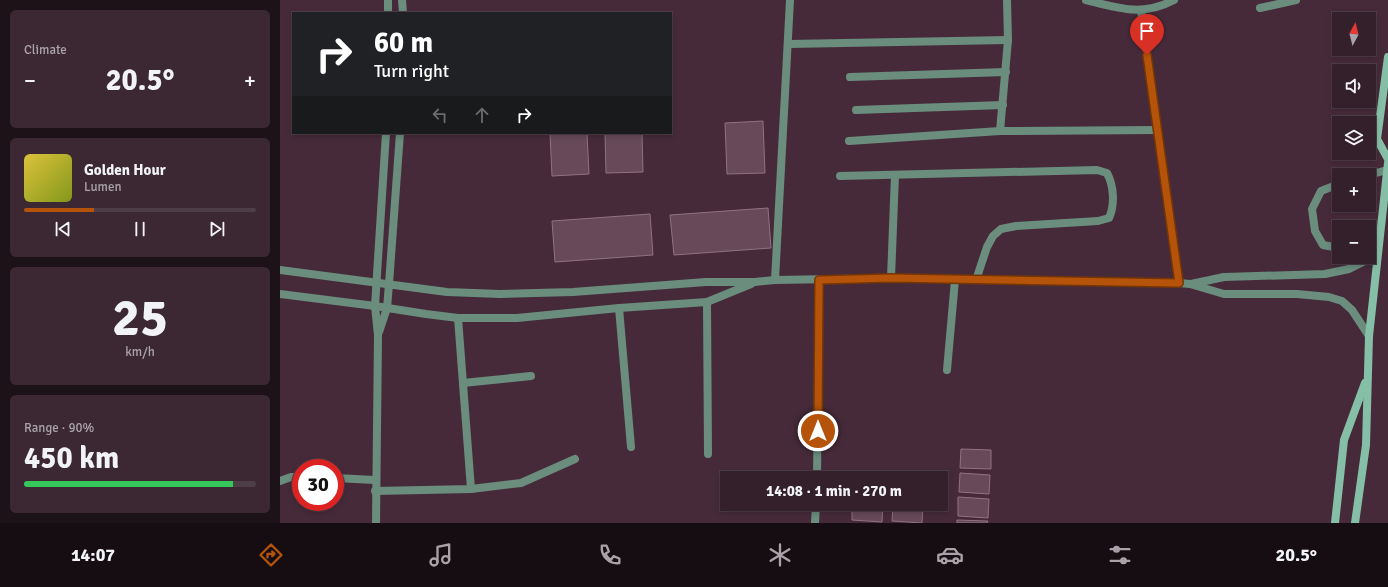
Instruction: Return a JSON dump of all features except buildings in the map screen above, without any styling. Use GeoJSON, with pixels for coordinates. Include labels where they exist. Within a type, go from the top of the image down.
{"type":"FeatureCollection","features":[{"type":"Feature","properties":{"kind":"main road"},"geometry":{"type":"LineString","coordinates":[[1388,57],[1377,139],[1388,159]]}},
{"type":"Feature","properties":{"kind":"main road"},"geometry":{"type":"LineString","coordinates":[[1376,239],[1388,166]]}},
{"type":"Feature","properties":{"kind":"main road"},"geometry":{"type":"LineString","coordinates":[[1355,523],[1366,445],[1367,376],[1373,264]]}},
{"type":"Feature","properties":{"kind":"main road"},"geometry":{"type":"LineString","coordinates":[[1334,523],[1344,440],[1367,376]]}},
{"type":"Feature","properties":{"kind":"street"},"geometry":{"type":"LineString","coordinates":[[388,0],[388,12]]}},
{"type":"Feature","properties":{"kind":"street"},"geometry":{"type":"LineString","coordinates":[[402,0],[403,12]]}},
{"type":"Feature","properties":{"kind":"street"},"geometry":{"type":"LineString","coordinates":[[775,280],[789,44],[790,0]]}},
{"type":"Feature","properties":{"kind":"street"},"geometry":{"type":"LineString","coordinates":[[1000,131],[1008,40],[1007,0]]}},
{"type":"Feature","properties":{"kind":"street"},"geometry":{"type":"LineString","coordinates":[[1086,0],[1124,10],[1141,10],[1174,0]]}},
{"type":"Feature","properties":{"kind":"street"},"geometry":{"type":"LineString","coordinates":[[1260,8],[1296,0]]}},
{"type":"Feature","properties":{"kind":"street"},"geometry":{"type":"LineString","coordinates":[[1141,10],[1179,283]]}},
{"type":"Feature","properties":{"kind":"street"},"geometry":{"type":"LineString","coordinates":[[789,44],[1008,40]]}},
{"type":"Feature","properties":{"kind":"street"},"geometry":{"type":"LineString","coordinates":[[850,77],[1006,72]]}},
{"type":"Feature","properties":{"kind":"street"},"geometry":{"type":"LineString","coordinates":[[856,110],[1003,105]]}},
{"type":"Feature","properties":{"kind":"street"},"geometry":{"type":"LineString","coordinates":[[849,141],[1000,131],[1157,130]]}},
{"type":"Feature","properties":{"kind":"street"},"geometry":{"type":"LineString","coordinates":[[376,523],[375,480],[378,335],[375,306],[386,134]]}},
{"type":"Feature","properties":{"kind":"street"},"geometry":{"type":"LineString","coordinates":[[378,335],[387,308],[390,284],[400,134]]}},
{"type":"Feature","properties":{"kind":"street"},"geometry":{"type":"LineString","coordinates":[[1376,171],[1388,166]]}},
{"type":"Feature","properties":{"kind":"street"},"geometry":{"type":"LineString","coordinates":[[840,176],[1097,170],[1107,173],[1112,181],[1113,209],[1109,218],[1016,226],[1001,229],[993,236],[987,247],[976,280]]}},
{"type":"Feature","properties":{"kind":"street"},"geometry":{"type":"LineString","coordinates":[[891,278],[895,175]]}},
{"type":"Feature","properties":{"kind":"street"},"geometry":{"type":"LineString","coordinates":[[1332,187],[1321,191],[1312,209],[1315,231],[1323,245],[1332,247]]}},
{"type":"Feature","properties":{"kind":"street"},"geometry":{"type":"LineString","coordinates":[[1190,284],[1224,277],[1325,274],[1349,269],[1356,264]]}},
{"type":"Feature","properties":{"kind":"street"},"geometry":{"type":"LineString","coordinates":[[280,270],[447,292],[500,294],[573,292],[706,282],[891,278],[1179,283],[1190,284],[1224,294],[1298,294],[1329,297],[1342,301],[1352,310],[1369,336]]}},
{"type":"Feature","properties":{"kind":"street"},"geometry":{"type":"LineString","coordinates":[[817,471],[819,280]]}},
{"type":"Feature","properties":{"kind":"street"},"geometry":{"type":"LineString","coordinates":[[948,370],[955,280]]}},
{"type":"Feature","properties":{"kind":"street"},"geometry":{"type":"LineString","coordinates":[[280,294],[458,318],[517,318],[619,308],[707,302],[755,282]]}},
{"type":"Feature","properties":{"kind":"street"},"geometry":{"type":"LineString","coordinates":[[707,302],[708,454]]}},
{"type":"Feature","properties":{"kind":"street"},"geometry":{"type":"LineString","coordinates":[[619,308],[631,448]]}},
{"type":"Feature","properties":{"kind":"street"},"geometry":{"type":"LineString","coordinates":[[458,318],[471,489]]}},
{"type":"Feature","properties":{"kind":"street"},"geometry":{"type":"LineString","coordinates":[[463,383],[531,376]]}},
{"type":"Feature","properties":{"kind":"street"},"geometry":{"type":"LineString","coordinates":[[375,491],[471,489],[521,483],[575,459]]}},
{"type":"Feature","properties":{"kind":"street"},"geometry":{"type":"LineString","coordinates":[[280,481],[292,477]]}},
{"type":"Feature","properties":{"kind":"street"},"geometry":{"type":"LineString","coordinates":[[344,478],[375,480]]}},
{"type":"Feature","properties":{"kind":"street"},"geometry":{"type":"LineString","coordinates":[[815,523],[816,511]]}},
{"type":"Feature","properties":{"kind":"route"},"geometry":{"type":"LineString","coordinates":[[818,431],[819,280],[891,278],[1179,283],[1147,55]]}}]}
